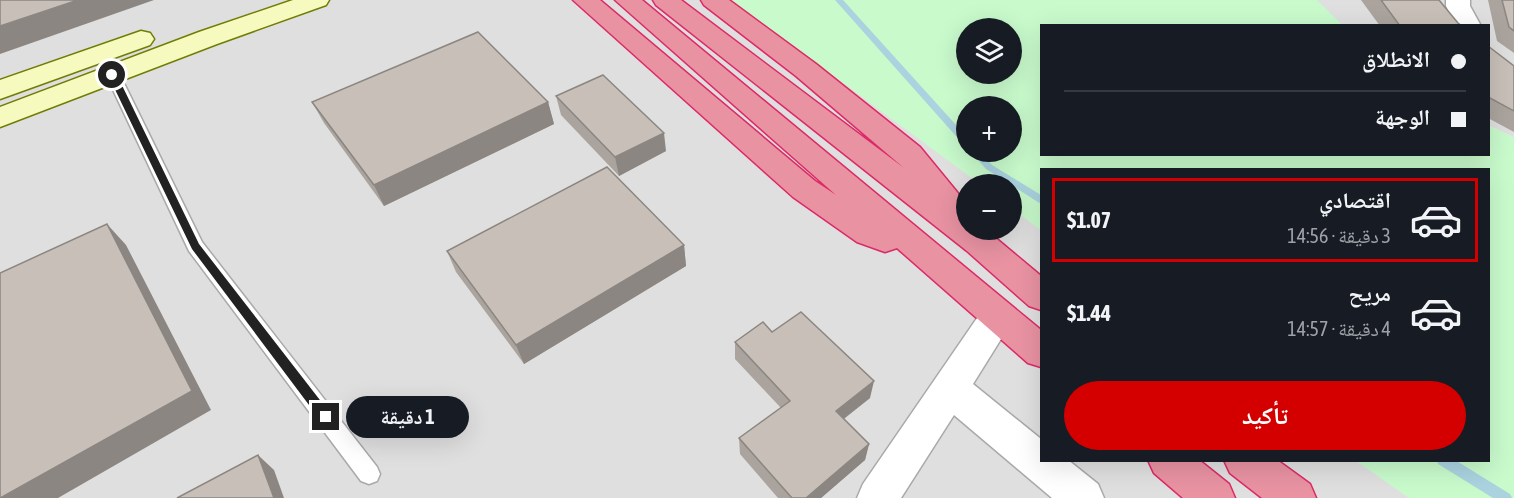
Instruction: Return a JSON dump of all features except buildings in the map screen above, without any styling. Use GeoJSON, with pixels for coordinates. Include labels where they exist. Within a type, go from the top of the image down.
{"type":"FeatureCollection","features":[{"type":"Feature","properties":{"kind":"highway"},"geometry":{"type":"LineString","coordinates":[[585,0],[804,189],[868,233],[937,264]]}},
{"type":"Feature","properties":{"kind":"highway"},"geometry":{"type":"LineString","coordinates":[[627,0],[1040,351]]}},
{"type":"Feature","properties":{"kind":"highway"},"geometry":{"type":"LineString","coordinates":[[665,0],[956,221]]}},
{"type":"Feature","properties":{"kind":"highway"},"geometry":{"type":"LineString","coordinates":[[713,0],[909,154],[956,213]]}},
{"type":"Feature","properties":{"kind":"highway"},"geometry":{"type":"LineString","coordinates":[[754,0],[789,58]]}},
{"type":"Feature","properties":{"kind":"highway"},"geometry":{"type":"LineString","coordinates":[[980,240],[1040,295]]}},
{"type":"Feature","properties":{"kind":"highway"},"geometry":{"type":"LineString","coordinates":[[1170,462],[1215,498]]}},
{"type":"Feature","properties":{"kind":"highway"},"geometry":{"type":"LineString","coordinates":[[1247,462],[1295,498]]}},
{"type":"Feature","properties":{"kind":"main road"},"geometry":{"type":"LineString","coordinates":[[0,90],[247,0]]}},
{"type":"Feature","properties":{"kind":"main road"},"geometry":{"type":"LineString","coordinates":[[0,118],[317,0]]}},
{"type":"Feature","properties":{"kind":"street"},"geometry":{"type":"LineString","coordinates":[[1458,0],[1458,6],[1468,24]]}},
{"type":"Feature","properties":{"kind":"street"},"geometry":{"type":"LineString","coordinates":[[878,498],[998,315]]}},
{"type":"Feature","properties":{"kind":"street"},"geometry":{"type":"LineString","coordinates":[[950,388],[1083,498]]}},
{"type":"Feature","properties":{"kind":"lane"},"geometry":{"type":"LineString","coordinates":[[112,75],[195,246],[369,474]]}},
{"type":"Feature","properties":{"kind":"shaded area"},"geometry":{"type":"Polygon","coordinates":[[[0,0],[1514,0],[1514,498],[0,498],[0,0]]]}},
{"type":"Feature","properties":{"kind":"green space"},"geometry":{"type":"Polygon","coordinates":[[[730,0],[1317,0],[1341,24],[1040,24],[1040,156],[1490,156],[1490,126],[1514,137],[1514,498],[1409,498],[1357,462],[1490,462],[1490,168],[1040,168],[1040,229],[1022,216],[1022,174],[966,174],[730,0]]]}},
{"type":"Feature","properties":{"kind":"waterway"},"geometry":{"type":"LineString","coordinates":[[839,0],[956,131]]}},
{"type":"Feature","properties":{"kind":"waterway"},"geometry":{"type":"LineString","coordinates":[[984,162],[1040,199]]}},
{"type":"Feature","properties":{"kind":"waterway"},"geometry":{"type":"LineString","coordinates":[[1446,462],[1505,498]]}},
{"type":"Feature","properties":{"kind":"route"},"geometry":{"type":"LineString","coordinates":[[112,75],[195,246],[326,417]]}}]}
